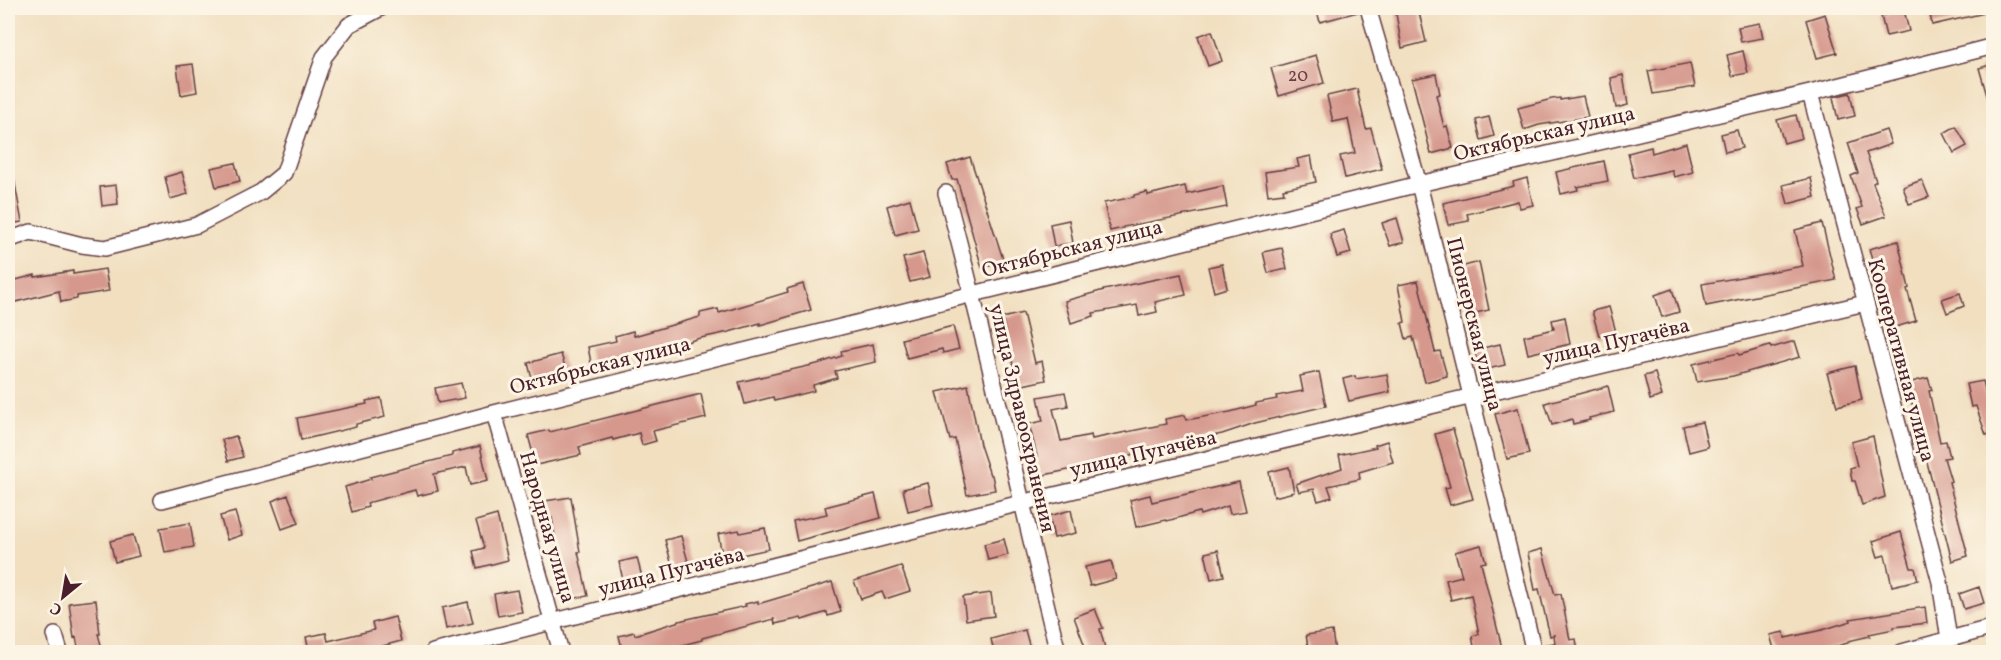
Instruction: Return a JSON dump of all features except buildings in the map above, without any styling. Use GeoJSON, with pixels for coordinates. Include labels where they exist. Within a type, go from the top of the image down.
{"type":"FeatureCollection","features":[{"type":"Feature","properties":{"kind":"street"},"geometry":{"type":"LineString","coordinates":[[8,240],[31,232],[82,245],[105,248],[197,225],[261,192],[284,173],[324,57],[349,25],[381,8]]}},
{"type":"Feature","properties":{"kind":"street","name":"Пионерская улица"},"geometry":{"type":"LineString","coordinates":[[1368,8],[1419,184],[1534,652]]}},
{"type":"Feature","properties":{"kind":"street","name":"Октябрьская улица"},"geometry":{"type":"LineString","coordinates":[[162,500],[494,413],[973,294],[1419,184],[1810,93],[1994,46]]}},
{"type":"Feature","properties":{"kind":"street","name":"Кооперативная улица"},"geometry":{"type":"LineString","coordinates":[[1810,93],[1940,582],[1949,639]]}},
{"type":"Feature","properties":{"kind":"street","name":"улица Здравоохранения"},"geometry":{"type":"LineString","coordinates":[[946,193],[973,294],[1058,652]]}},
{"type":"Feature","properties":{"kind":"street","name":"улица Пугачёва"},"geometry":{"type":"LineString","coordinates":[[433,652],[1021,503],[1472,398],[1865,303]]}},
{"type":"Feature","properties":{"kind":"street","name":"Народная улица"},"geometry":{"type":"LineString","coordinates":[[494,413],[561,652]]}},
{"type":"Feature","properties":{"kind":"street"},"geometry":{"type":"LineString","coordinates":[[1902,652],[1994,627]]}},
{"type":"Feature","properties":{"kind":"street"},"geometry":{"type":"LineString","coordinates":[[55,635],[60,652]]}}]}
